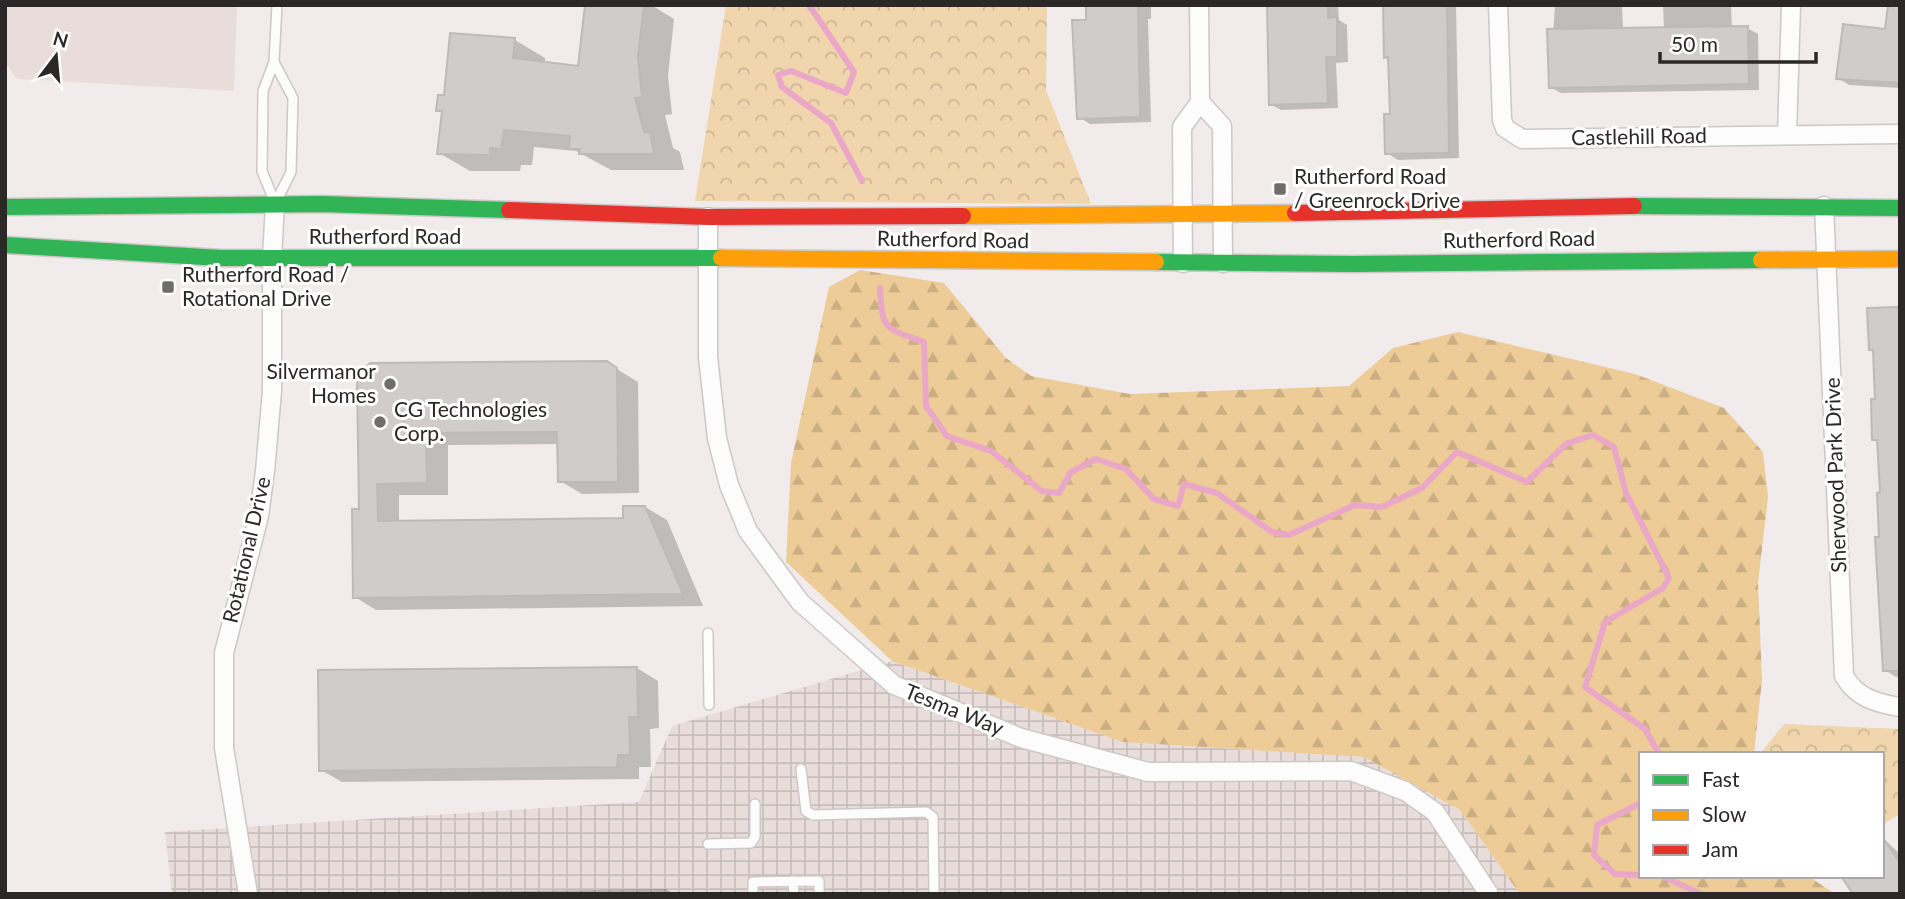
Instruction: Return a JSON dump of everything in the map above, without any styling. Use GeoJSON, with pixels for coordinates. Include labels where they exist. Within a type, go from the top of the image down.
{"type":"FeatureCollection","features":[{"type":"Feature","properties":{"kind":"main road","name":"Rutherford Road"},"geometry":{"type":"LineString","coordinates":[[5,207],[275,204],[708,217],[1223,215],[1695,205],[1900,208]]}},
{"type":"Feature","properties":{"kind":"main road","name":"Rutherford Road"},"geometry":{"type":"LineString","coordinates":[[5,246],[272,258],[708,258],[1183,263],[1900,259]]}},
{"type":"Feature","properties":{"kind":"street"},"geometry":{"type":"LineString","coordinates":[[1183,263],[1182,127],[1199,102],[1199,5]]}},
{"type":"Feature","properties":{"kind":"street","name":"Castlehill Road"},"geometry":{"type":"LineString","coordinates":[[1498,5],[1502,120],[1506,128],[1522,139],[1900,134]]}},
{"type":"Feature","properties":{"kind":"street"},"geometry":{"type":"LineString","coordinates":[[1787,135],[1791,5]]}},
{"type":"Feature","properties":{"kind":"street"},"geometry":{"type":"LineString","coordinates":[[1199,102],[1222,126],[1223,263]]}},
{"type":"Feature","properties":{"kind":"street","name":"Rotational Drive"},"geometry":{"type":"LineString","coordinates":[[248,894],[224,748],[223,653],[259,516],[265,471],[272,391],[272,258],[275,204]]}},
{"type":"Feature","properties":{"kind":"street","name":"Sherwood Park Drive"},"geometry":{"type":"LineString","coordinates":[[1824,206],[1824,259],[1832,355],[1844,676],[1851,687],[1864,698],[1900,707]]}},
{"type":"Feature","properties":{"kind":"street","name":"Tesma Way"},"geometry":{"type":"LineString","coordinates":[[708,217],[708,357],[717,438],[729,485],[748,531],[800,602],[894,685],[1021,738],[1148,772],[1351,771],[1405,791],[1435,812],[1489,894]]}},
{"type":"Feature","properties":{"kind":"lane"},"geometry":{"type":"LineString","coordinates":[[275,204],[262,172],[263,91],[274,62],[276,5]]}},
{"type":"Feature","properties":{"kind":"lane"},"geometry":{"type":"LineString","coordinates":[[274,62],[293,98],[291,172],[275,204]]}},
{"type":"Feature","properties":{"kind":"lane"},"geometry":{"type":"LineString","coordinates":[[708,633],[709,705]]}},
{"type":"Feature","properties":{"kind":"lane"},"geometry":{"type":"LineString","coordinates":[[801,769],[806,811],[813,815],[926,812],[933,817],[934,894]]}},
{"type":"Feature","properties":{"kind":"lane"},"geometry":{"type":"LineString","coordinates":[[708,844],[751,843],[755,837],[755,804]]}},
{"type":"Feature","properties":{"kind":"lane"},"geometry":{"type":"LineString","coordinates":[[793,881],[794,894]]}},
{"type":"Feature","properties":{"kind":"lane"},"geometry":{"type":"LineString","coordinates":[[753,894],[753,882],[793,881],[819,881],[819,894]]}},
{"type":"Feature","properties":{"kind":"shaded area"},"geometry":{"type":"Polygon","coordinates":[[[5,5],[237,5],[234,91],[17,79],[5,62],[5,5]]]}},
{"type":"Feature","properties":{"kind":"shaded area"},"geometry":{"type":"Polygon","coordinates":[[[892,661],[1123,742],[1364,757],[1460,810],[1520,894],[172,894],[165,832],[639,802],[672,726],[892,661]]]}},
{"type":"Feature","properties":{"kind":"green space"},"geometry":{"type":"Polygon","coordinates":[[[726,5],[1047,5],[1046,90],[1091,204],[695,201],[726,5]]]}},
{"type":"Feature","properties":{"kind":"green space"},"geometry":{"type":"Polygon","coordinates":[[[860,270],[944,283],[1006,358],[1031,376],[1130,394],[1349,386],[1393,348],[1458,332],[1635,374],[1724,408],[1763,452],[1768,497],[1758,583],[1762,680],[1754,752],[1639,752],[1639,878],[1811,878],[1835,894],[1520,894],[1460,810],[1364,757],[1123,742],[892,661],[786,562],[791,463],[829,287],[860,270]]]}},
{"type":"Feature","properties":{"kind":"green space"},"geometry":{"type":"Polygon","coordinates":[[[1784,724],[1900,729],[1900,814],[1884,824],[1884,752],[1762,752],[1784,724]]]}},
{"type":"Feature","properties":{"kind":"building"},"geometry":{"type":"Polygon","coordinates":[[[585,5],[644,5],[638,57],[642,97],[635,98],[644,132],[650,132],[654,154],[579,154],[580,149],[569,149],[570,136],[504,130],[501,149],[490,148],[490,155],[437,154],[442,111],[436,111],[438,95],[444,95],[450,33],[515,38],[513,58],[578,66],[585,5]]]}},
{"type":"Feature","properties":{"kind":"building"},"geometry":{"type":"Polygon","coordinates":[[[1086,5],[1138,5],[1140,117],[1077,119],[1072,20],[1086,20],[1086,5]]]}},
{"type":"Feature","properties":{"kind":"building"},"geometry":{"type":"Polygon","coordinates":[[[1267,5],[1328,5],[1328,18],[1337,17],[1337,57],[1326,57],[1328,103],[1269,105],[1267,5]]]}},
{"type":"Feature","properties":{"kind":"building"},"geometry":{"type":"Polygon","coordinates":[[[1383,5],[1447,5],[1449,153],[1385,154],[1384,114],[1390,114],[1388,57],[1384,58],[1383,5]]]}},
{"type":"Feature","properties":{"kind":"building"},"geometry":{"type":"Polygon","coordinates":[[[1888,5],[1900,5],[1900,83],[1836,79],[1843,24],[1885,29],[1888,5]]]}},
{"type":"Feature","properties":{"kind":"building"},"geometry":{"type":"Polygon","coordinates":[[[1748,26],[1749,84],[1549,88],[1547,29],[1748,26]]]}},
{"type":"Feature","properties":{"kind":"building"},"geometry":{"type":"Polygon","coordinates":[[[1900,307],[1900,671],[1883,671],[1875,537],[1879,537],[1877,493],[1880,492],[1877,440],[1872,440],[1871,399],[1875,399],[1873,350],[1869,350],[1867,308],[1900,307]]]}},
{"type":"Feature","properties":{"kind":"building"},"geometry":{"type":"Polygon","coordinates":[[[607,361],[617,368],[618,482],[558,482],[557,432],[426,433],[427,483],[377,484],[378,521],[623,518],[623,506],[645,506],[683,594],[353,598],[352,509],[359,509],[357,377],[370,363],[607,361]]]}},
{"type":"Feature","properties":{"kind":"building"},"geometry":{"type":"Polygon","coordinates":[[[637,667],[638,717],[629,717],[630,755],[618,755],[617,767],[319,771],[318,670],[637,667]]]}},
{"type":"Feature","properties":{"kind":"building"},"geometry":{"type":"Polygon","coordinates":[[[1884,840],[1900,862],[1900,894],[1853,894],[1842,878],[1884,878],[1884,840]]]}},
{"type":"Feature","properties":{"kind":"waterway"},"geometry":{"type":"LineString","coordinates":[[809,5],[854,72],[846,93],[791,71],[778,75],[782,87],[831,123],[862,181]]}},
{"type":"Feature","properties":{"kind":"waterway"},"geometry":{"type":"LineString","coordinates":[[880,288],[882,313],[888,326],[924,342],[926,406],[947,436],[991,451],[1042,491],[1059,493],[1071,472],[1096,459],[1126,469],[1154,499],[1178,506],[1184,484],[1217,493],[1272,532],[1289,535],[1355,505],[1382,507],[1422,488],[1457,452],[1527,482],[1566,444],[1593,435],[1614,447],[1626,493],[1669,578],[1663,588],[1605,622],[1585,687],[1645,729],[1658,752]]}},
{"type":"Feature","properties":{"kind":"waterway"},"geometry":{"type":"LineString","coordinates":[[1639,804],[1597,825],[1594,855],[1615,874],[1639,875]]}},
{"type":"Feature","properties":{"kind":"waterway"},"geometry":{"type":"LineString","coordinates":[[1666,878],[1701,894]]}},
{"type":"Feature","properties":{"kind":"traffic: fast"},"geometry":{"type":"LineString","coordinates":[[5,207],[323,204],[509,210]]}},
{"type":"Feature","properties":{"kind":"traffic: fast"},"geometry":{"type":"LineString","coordinates":[[1634,206],[1900,208]]}},
{"type":"Feature","properties":{"kind":"traffic: fast"},"geometry":{"type":"LineString","coordinates":[[5,245],[221,258],[721,258]]}},
{"type":"Feature","properties":{"kind":"traffic: fast"},"geometry":{"type":"LineString","coordinates":[[1156,262],[1353,264],[1761,260]]}},
{"type":"Feature","properties":{"kind":"traffic: slow"},"geometry":{"type":"LineString","coordinates":[[963,216],[1295,213]]}},
{"type":"Feature","properties":{"kind":"traffic: slow"},"geometry":{"type":"LineString","coordinates":[[721,258],[1156,262]]}},
{"type":"Feature","properties":{"kind":"traffic: slow"},"geometry":{"type":"LineString","coordinates":[[1761,260],[1900,259]]}},
{"type":"Feature","properties":{"kind":"traffic: jam"},"geometry":{"type":"LineString","coordinates":[[1295,213],[1634,206]]}},
{"type":"Feature","properties":{"kind":"traffic: jam"},"geometry":{"type":"LineString","coordinates":[[509,210],[708,217],[963,216]]}},
{"type":"Feature","properties":{"kind":"place","name":"Rutherford Road / Greenrock Drive"},"geometry":{"type":"Point","coordinates":[1280,189]}},
{"type":"Feature","properties":{"kind":"place","name":"Rutherford Road / Rotational Drive"},"geometry":{"type":"Point","coordinates":[168,287]}},
{"type":"Feature","properties":{"kind":"place","name":"Silvermanor Homes"},"geometry":{"type":"Point","coordinates":[390,384]}},
{"type":"Feature","properties":{"kind":"place","name":"CG Technologies Corp."},"geometry":{"type":"Point","coordinates":[380,422]}}]}
